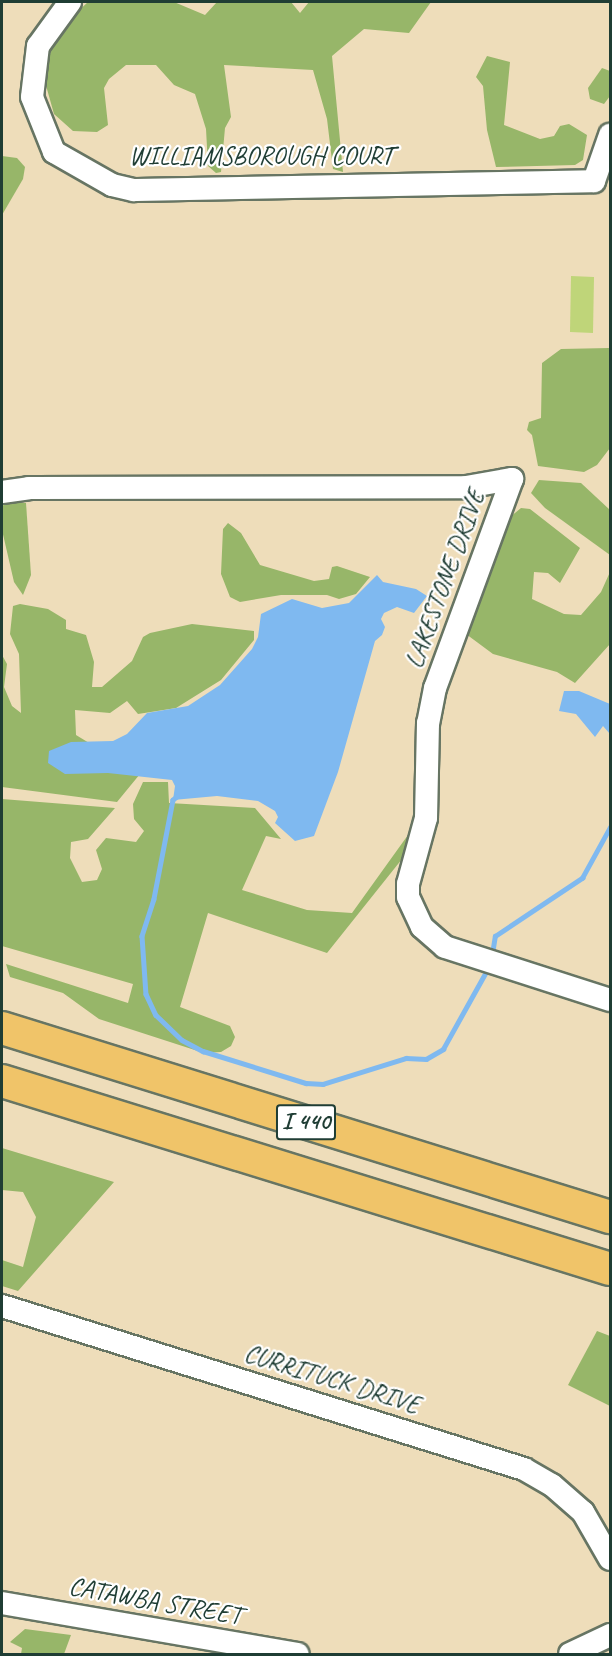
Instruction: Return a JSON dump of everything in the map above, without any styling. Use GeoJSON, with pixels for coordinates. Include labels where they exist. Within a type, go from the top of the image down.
{"type":"FeatureCollection","features":[{"type":"Feature","properties":{"kind":"highway","name":"I 440"},"geometry":{"type":"LineString","coordinates":[[2,1028],[610,1217]]}},
{"type":"Feature","properties":{"kind":"highway","name":"I 440"},"geometry":{"type":"LineString","coordinates":[[2,1081],[610,1269]]}},
{"type":"Feature","properties":{"kind":"street","name":"WILLIAMSBOROUGH COURT"},"geometry":{"type":"LineString","coordinates":[[70,2],[38,46],[32,97],[54,152],[112,185],[134,190],[594,181],[610,135]]}},
{"type":"Feature","properties":{"kind":"street","name":"LAKESTONE DRIVE"},"geometry":{"type":"LineString","coordinates":[[2,492],[29,488],[466,487],[512,479],[435,688],[428,723],[426,818],[408,884],[408,897],[422,927],[446,947],[610,1000]]}},
{"type":"Feature","properties":{"kind":"street","name":"CURRITUCK DRIVE"},"geometry":{"type":"LineString","coordinates":[[2,1306],[524,1469],[552,1485],[583,1512],[610,1559]]}},
{"type":"Feature","properties":{"kind":"street","name":"CATAWBA STREET"},"geometry":{"type":"LineString","coordinates":[[2,1603],[298,1654]]}},
{"type":"Feature","properties":{"kind":"street"},"geometry":{"type":"LineString","coordinates":[[570,1654],[610,1635]]}},
{"type":"Feature","properties":{"kind":"green space"},"geometry":{"type":"Polygon","coordinates":[[[88,2],[174,2],[205,15],[217,2],[291,2],[300,13],[309,2],[431,2],[409,33],[364,29],[332,56],[343,172],[333,169],[327,119],[313,70],[224,65],[231,117],[225,128],[221,172],[216,173],[208,166],[206,129],[195,94],[174,85],[156,65],[126,65],[109,79],[104,88],[108,125],[97,132],[73,131],[54,114],[45,82],[51,49],[60,28],[88,2]]]}},
{"type":"Feature","properties":{"kind":"green space"},"geometry":{"type":"Polygon","coordinates":[[[487,56],[510,62],[504,125],[540,139],[554,136],[560,126],[569,124],[587,135],[583,160],[575,165],[496,167],[487,130],[483,86],[476,77],[487,56]]]}},
{"type":"Feature","properties":{"kind":"green space"},"geometry":{"type":"Polygon","coordinates":[[[602,68],[610,71],[610,96],[604,104],[590,99],[588,88],[602,68]]]}},
{"type":"Feature","properties":{"kind":"green space"},"geometry":{"type":"Polygon","coordinates":[[[2,156],[17,158],[25,167],[23,179],[2,215],[2,156]]]}},
{"type":"Feature","properties":{"kind":"green space"},"geometry":{"type":"Polygon","coordinates":[[[610,274],[610,448],[597,465],[584,472],[538,466],[532,435],[527,430],[529,422],[541,418],[542,363],[561,349],[609,348],[610,274]]]}},
{"type":"Feature","properties":{"kind":"green space"},"geometry":{"type":"Polygon","coordinates":[[[571,276],[594,277],[593,333],[570,332],[571,276]]]}},
{"type":"Feature","properties":{"kind":"green space"},"geometry":{"type":"Polygon","coordinates":[[[539,480],[581,483],[610,510],[610,555],[545,508],[531,493],[539,480]]]}},
{"type":"Feature","properties":{"kind":"green space"},"geometry":{"type":"Polygon","coordinates":[[[5,503],[26,503],[31,575],[23,595],[14,582],[2,530],[2,507],[5,503]]]}},
{"type":"Feature","properties":{"kind":"green space"},"geometry":{"type":"Polygon","coordinates":[[[521,508],[530,509],[580,548],[560,583],[548,573],[534,572],[532,599],[564,614],[581,615],[601,592],[610,572],[610,644],[575,683],[557,672],[493,654],[466,634],[503,523],[521,508]]]}},
{"type":"Feature","properties":{"kind":"green space"},"geometry":{"type":"Polygon","coordinates":[[[228,523],[241,533],[260,565],[314,581],[329,579],[332,567],[337,566],[370,577],[356,594],[339,599],[327,595],[281,595],[240,602],[230,597],[221,574],[223,529],[228,523]]]}},
{"type":"Feature","properties":{"kind":"green space"},"geometry":{"type":"Polygon","coordinates":[[[20,604],[48,609],[66,620],[66,629],[86,635],[94,662],[92,687],[102,687],[132,661],[143,637],[150,633],[192,624],[254,631],[254,640],[221,680],[176,708],[138,714],[127,701],[110,713],[75,710],[76,735],[140,774],[117,802],[2,787],[2,655],[7,664],[4,687],[12,706],[21,713],[19,654],[10,634],[13,606],[20,604]]]}},
{"type":"Feature","properties":{"kind":"green space"},"geometry":{"type":"Polygon","coordinates":[[[143,782],[168,782],[169,803],[255,808],[281,839],[266,836],[242,890],[307,910],[352,913],[408,835],[406,854],[327,953],[208,913],[180,1007],[230,1026],[235,1037],[231,1046],[221,1052],[204,1053],[99,1019],[63,993],[10,977],[6,964],[128,1003],[133,984],[2,946],[2,799],[115,808],[88,839],[71,842],[70,858],[82,882],[97,880],[102,869],[96,850],[106,838],[136,842],[144,831],[134,819],[133,804],[143,782]]]}},
{"type":"Feature","properties":{"kind":"green space"},"geometry":{"type":"Polygon","coordinates":[[[2,1148],[114,1182],[18,1291],[2,1286],[2,1260],[23,1267],[36,1217],[23,1192],[2,1190],[2,1148]]]}},
{"type":"Feature","properties":{"kind":"green space"},"geometry":{"type":"Polygon","coordinates":[[[597,1331],[610,1336],[610,1406],[568,1385],[597,1331]]]}},
{"type":"Feature","properties":{"kind":"green space"},"geometry":{"type":"Polygon","coordinates":[[[25,1629],[71,1635],[64,1654],[21,1654],[22,1648],[10,1642],[25,1629]]]}},
{"type":"Feature","properties":{"kind":"water"},"geometry":{"type":"Polygon","coordinates":[[[377,575],[383,582],[416,589],[427,596],[414,613],[397,607],[384,613],[381,619],[385,627],[382,635],[375,641],[338,772],[314,836],[295,841],[275,823],[278,817],[275,811],[258,801],[217,796],[173,800],[175,786],[172,780],[108,773],[65,774],[48,763],[49,751],[71,742],[113,741],[127,734],[147,713],[188,706],[220,685],[252,649],[258,637],[261,614],[292,599],[322,608],[349,603],[377,575]]]}},
{"type":"Feature","properties":{"kind":"water"},"geometry":{"type":"Polygon","coordinates":[[[564,691],[579,691],[610,704],[610,734],[603,726],[595,737],[576,714],[559,711],[564,691]]]}},
{"type":"Feature","properties":{"kind":"waterway"},"geometry":{"type":"LineString","coordinates":[[177,797],[173,800],[154,899],[142,936],[146,994],[156,1015],[182,1040],[203,1051],[306,1083],[323,1084],[406,1058],[426,1059],[443,1049],[488,968]]}},
{"type":"Feature","properties":{"kind":"waterway"},"geometry":{"type":"LineString","coordinates":[[492,954],[495,936],[582,878],[610,827]]}}]}
